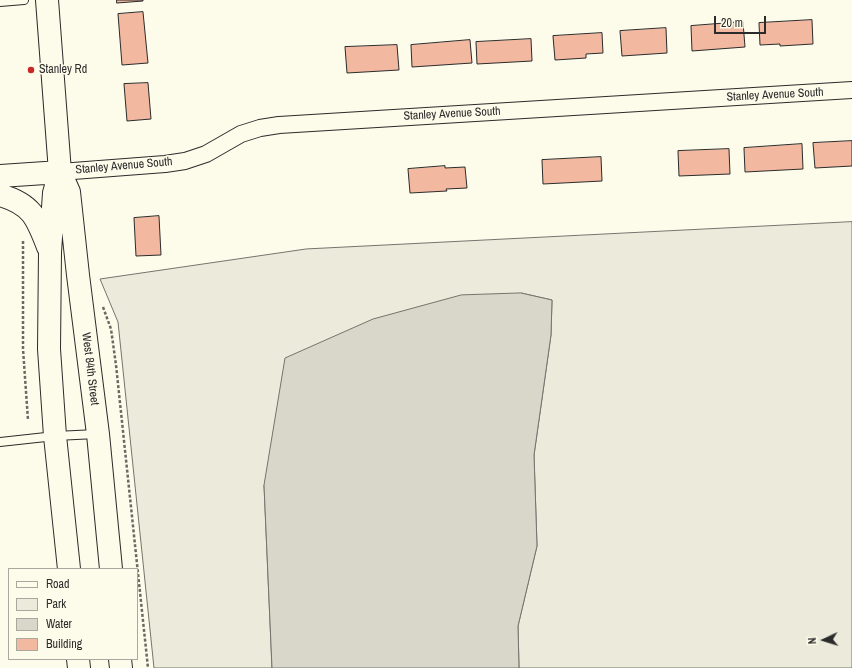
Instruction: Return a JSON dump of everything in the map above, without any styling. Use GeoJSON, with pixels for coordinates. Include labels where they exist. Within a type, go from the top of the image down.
{"type":"FeatureCollection","features":[{"type":"Feature","properties":{"kind":"street","name":"West 84th Street"},"geometry":{"type":"LineString","coordinates":[[47,0],[60,172],[69,192],[98,434],[111,568]]}},
{"type":"Feature","properties":{"kind":"street","name":"Stanley Avenue South"},"geometry":{"type":"LineString","coordinates":[[60,172],[185,161],[206,154],[241,134],[260,128],[279,125],[852,90]]}},
{"type":"Feature","properties":{"kind":"street","name":"West 84th Street"},"geometry":{"type":"LineString","coordinates":[[60,172],[54,193],[50,252],[49,349],[55,436],[68,568]]}},
{"type":"Feature","properties":{"kind":"street"},"geometry":{"type":"LineString","coordinates":[[0,176],[60,172]]}},
{"type":"Feature","properties":{"kind":"street"},"geometry":{"type":"LineString","coordinates":[[0,195],[24,204],[38,221],[50,252]]}},
{"type":"Feature","properties":{"kind":"lane"},"geometry":{"type":"LineString","coordinates":[[0,2],[24,0]]}},
{"type":"Feature","properties":{"kind":"lane"},"geometry":{"type":"LineString","coordinates":[[0,442],[55,436],[98,434]]}},
{"type":"Feature","properties":{"kind":"path"},"geometry":{"type":"LineString","coordinates":[[23,238],[23,349],[28,420]]}},
{"type":"Feature","properties":{"kind":"path"},"geometry":{"type":"LineString","coordinates":[[102,304],[111,329],[116,365],[137,568]]}},
{"type":"Feature","properties":{"kind":"path"},"geometry":{"type":"LineString","coordinates":[[138,573],[148,668]]}},
{"type":"Feature","properties":{"kind":"green space"},"geometry":{"type":"Polygon","coordinates":[[[852,222],[852,668],[519,668],[518,626],[537,546],[534,455],[551,335],[552,300],[521,293],[264,485],[272,668],[154,668],[118,322],[100,279],[306,249],[852,222]]]}},
{"type":"Feature","properties":{"kind":"water"},"geometry":{"type":"Polygon","coordinates":[[[521,293],[552,300],[551,335],[534,455],[537,546],[518,626],[519,668],[272,668],[264,485],[285,358],[373,319],[461,295],[521,293]]]}},
{"type":"Feature","properties":{"kind":"building"},"geometry":{"type":"Polygon","coordinates":[[[117,0],[143,0],[143,1],[117,3],[117,0]]]}},
{"type":"Feature","properties":{"kind":"building"},"geometry":{"type":"Polygon","coordinates":[[[143,12],[148,63],[122,65],[118,14],[143,12]]]}},
{"type":"Feature","properties":{"kind":"building"},"geometry":{"type":"Polygon","coordinates":[[[812,20],[813,44],[780,46],[780,44],[760,45],[759,23],[812,20]]]}},
{"type":"Feature","properties":{"kind":"building"},"geometry":{"type":"Polygon","coordinates":[[[743,22],[745,47],[692,51],[691,26],[743,22]]]}},
{"type":"Feature","properties":{"kind":"building"},"geometry":{"type":"Polygon","coordinates":[[[666,28],[667,53],[622,56],[620,31],[666,28]]]}},
{"type":"Feature","properties":{"kind":"building"},"geometry":{"type":"Polygon","coordinates":[[[602,33],[603,53],[586,54],[586,58],[555,60],[553,36],[602,33]]]}},
{"type":"Feature","properties":{"kind":"building"},"geometry":{"type":"Polygon","coordinates":[[[531,39],[532,61],[477,64],[476,42],[531,39]]]}},
{"type":"Feature","properties":{"kind":"building"},"geometry":{"type":"Polygon","coordinates":[[[470,40],[472,63],[412,67],[411,45],[470,40]]]}},
{"type":"Feature","properties":{"kind":"building"},"geometry":{"type":"Polygon","coordinates":[[[397,45],[399,70],[347,73],[345,47],[397,45]]]}},
{"type":"Feature","properties":{"kind":"building"},"geometry":{"type":"Polygon","coordinates":[[[148,83],[151,119],[127,121],[124,84],[148,83]]]}},
{"type":"Feature","properties":{"kind":"building"},"geometry":{"type":"Polygon","coordinates":[[[852,141],[852,166],[815,168],[813,143],[852,141]]]}},
{"type":"Feature","properties":{"kind":"building"},"geometry":{"type":"Polygon","coordinates":[[[802,144],[803,169],[745,172],[744,148],[802,144]]]}},
{"type":"Feature","properties":{"kind":"building"},"geometry":{"type":"Polygon","coordinates":[[[729,149],[730,174],[679,176],[678,151],[729,149]]]}},
{"type":"Feature","properties":{"kind":"building"},"geometry":{"type":"Polygon","coordinates":[[[601,157],[602,181],[543,184],[542,160],[601,157]]]}},
{"type":"Feature","properties":{"kind":"building"},"geometry":{"type":"Polygon","coordinates":[[[445,166],[445,168],[465,167],[467,188],[446,189],[447,191],[410,193],[408,169],[445,166]]]}},
{"type":"Feature","properties":{"kind":"building"},"geometry":{"type":"Polygon","coordinates":[[[159,216],[161,255],[136,256],[134,218],[159,216]]]}},
{"type":"Feature","properties":{"kind":"place","name":"Stanley Rd"},"geometry":{"type":"Point","coordinates":[31,70]}}]}
